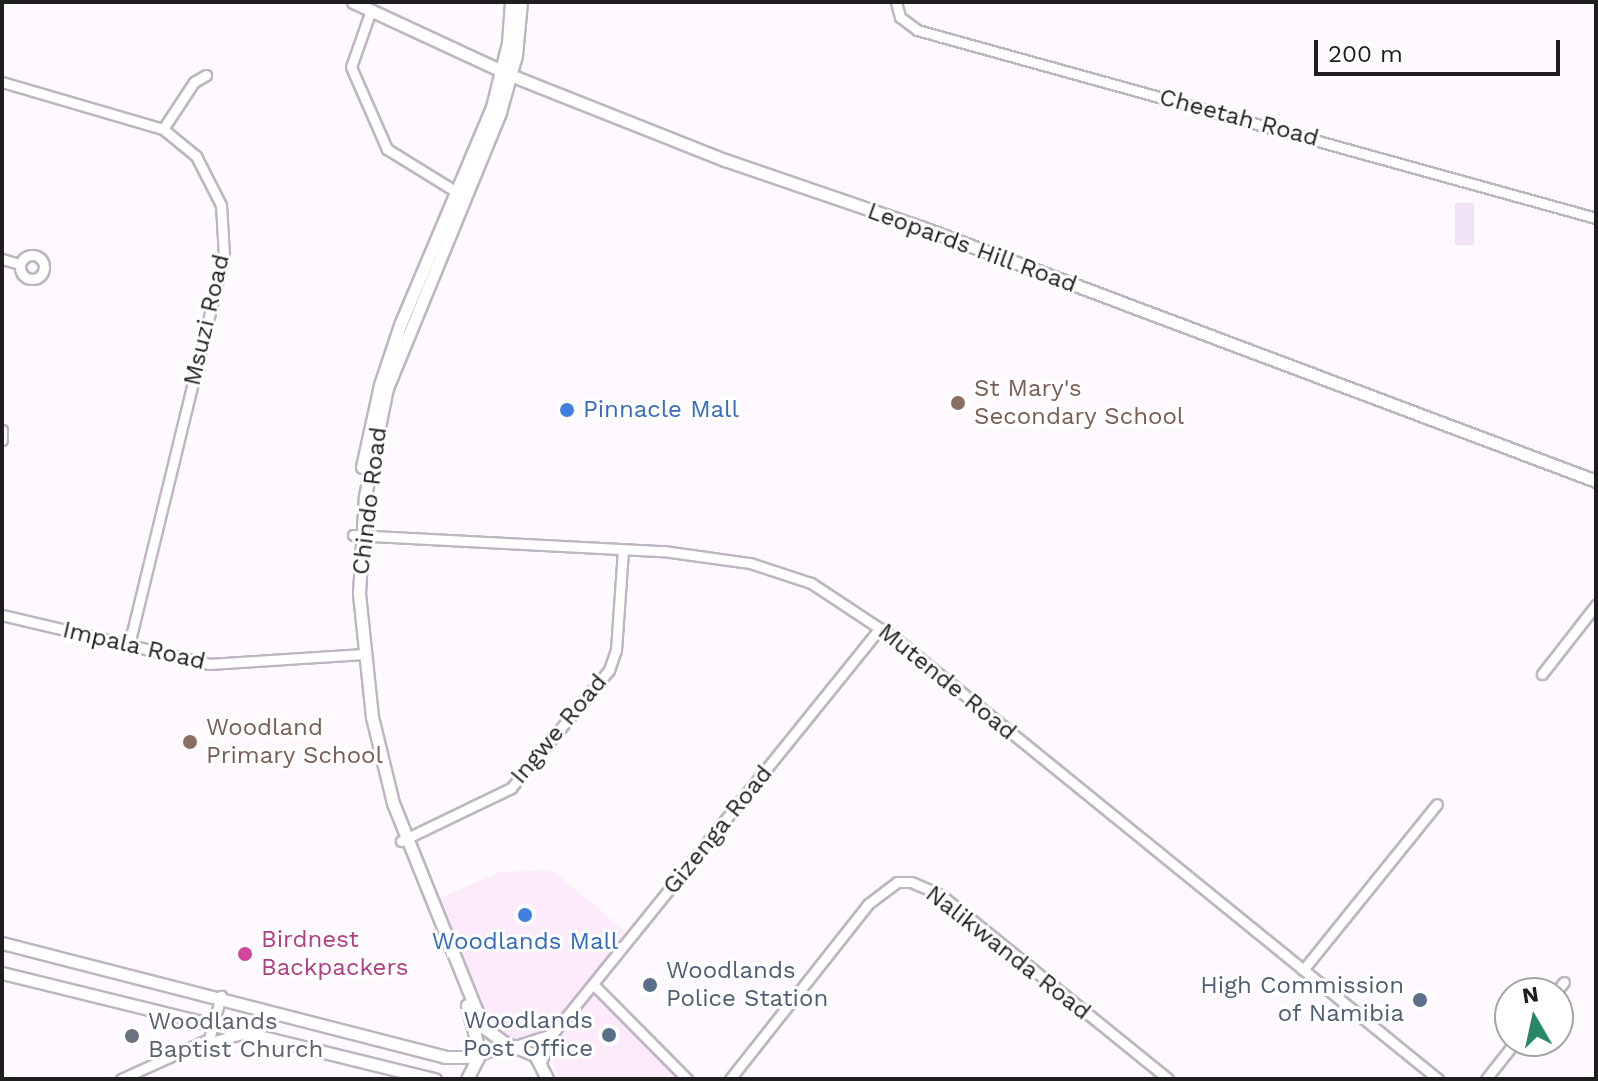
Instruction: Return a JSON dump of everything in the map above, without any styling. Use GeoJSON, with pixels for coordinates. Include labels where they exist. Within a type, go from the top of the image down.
{"type":"FeatureCollection","features":[{"type":"Feature","properties":{"kind":"main road","name":"Leopards Hill Road"},"geometry":{"type":"LineString","coordinates":[[353,2],[505,73],[1596,481]]}},
{"type":"Feature","properties":{"kind":"main road","name":"Chindo Road"},"geometry":{"type":"LineString","coordinates":[[478,1056],[469,1008],[403,840],[373,751],[360,654],[357,536],[366,440],[380,385],[499,97],[505,73],[511,2]]}},
{"type":"Feature","properties":{"kind":"main road","name":"Chindo Road"},"geometry":{"type":"LineString","coordinates":[[505,73],[516,55],[521,2]]}},
{"type":"Feature","properties":{"kind":"main road"},"geometry":{"type":"LineString","coordinates":[[478,60],[500,53],[508,43]]}},
{"type":"Feature","properties":{"kind":"main road"},"geometry":{"type":"LineString","coordinates":[[478,60],[488,69],[499,97],[534,84],[516,55]]}},
{"type":"Feature","properties":{"kind":"main road","name":"Chindo Road"},"geometry":{"type":"LineString","coordinates":[[403,840],[481,1019],[505,1043]]}},
{"type":"Feature","properties":{"kind":"main road"},"geometry":{"type":"LineString","coordinates":[[2,943],[221,996],[445,1057],[478,1056],[505,1043],[518,1045],[541,1062],[547,1079]]}},
{"type":"Feature","properties":{"kind":"main road"},"geometry":{"type":"LineString","coordinates":[[2,973],[435,1079]]}},
{"type":"Feature","properties":{"kind":"main road"},"geometry":{"type":"LineString","coordinates":[[467,1079],[478,1056]]}},
{"type":"Feature","properties":{"kind":"street","name":"Cheetah Road"},"geometry":{"type":"LineString","coordinates":[[896,2],[900,17],[917,30],[1596,218]]}},
{"type":"Feature","properties":{"kind":"street"},"geometry":{"type":"LineString","coordinates":[[371,10],[351,67],[387,149],[460,194]]}},
{"type":"Feature","properties":{"kind":"street"},"geometry":{"type":"LineString","coordinates":[[163,129],[194,82],[206,75]]}},
{"type":"Feature","properties":{"kind":"street","name":"Msuzi Road"},"geometry":{"type":"LineString","coordinates":[[2,82],[163,129],[205,167],[221,205],[225,242],[129,646]]}},
{"type":"Feature","properties":{"kind":"street"},"geometry":{"type":"LineString","coordinates":[[2,259],[20,264]]}},
{"type":"Feature","properties":{"kind":"street"},"geometry":{"type":"LineString","coordinates":[[2,430],[2,440]]}},
{"type":"Feature","properties":{"kind":"street","name":"Mutende Road"},"geometry":{"type":"LineString","coordinates":[[357,536],[623,551],[750,563],[811,583],[880,628],[1438,1079]]}},
{"type":"Feature","properties":{"kind":"street","name":"Ingwe Road"},"geometry":{"type":"LineString","coordinates":[[403,840],[511,788],[609,670],[616,650],[623,551]]}},
{"type":"Feature","properties":{"kind":"street"},"geometry":{"type":"LineString","coordinates":[[1542,674],[1596,605]]}},
{"type":"Feature","properties":{"kind":"street","name":"Impala Road"},"geometry":{"type":"LineString","coordinates":[[2,615],[223,665],[360,654]]}},
{"type":"Feature","properties":{"kind":"street","name":"Gizenga Road"},"geometry":{"type":"LineString","coordinates":[[541,1062],[554,1032],[880,628]]}},
{"type":"Feature","properties":{"kind":"street"},"geometry":{"type":"LineString","coordinates":[[1303,970],[1437,804]]}},
{"type":"Feature","properties":{"kind":"street","name":"Nalikwanda Road"},"geometry":{"type":"LineString","coordinates":[[730,1079],[868,904],[897,882],[911,882],[941,895],[1168,1079]]}},
{"type":"Feature","properties":{"kind":"street"},"geometry":{"type":"LineString","coordinates":[[593,984],[687,1079]]}},
{"type":"Feature","properties":{"kind":"street"},"geometry":{"type":"LineString","coordinates":[[200,1046],[209,1039],[221,996]]}},
{"type":"Feature","properties":{"kind":"street"},"geometry":{"type":"LineString","coordinates":[[518,1045],[541,1042],[554,1032]]}},
{"type":"Feature","properties":{"kind":"street"},"geometry":{"type":"LineString","coordinates":[[121,1079],[200,1046],[249,1033]]}},
{"type":"Feature","properties":{"kind":"street"},"geometry":{"type":"LineString","coordinates":[[1486,1079],[1503,1057]]}},
{"type":"Feature","properties":{"kind":"shaded area"},"geometry":{"type":"Polygon","coordinates":[[[1455,203],[1474,203],[1474,245],[1455,245],[1455,203]]]}},
{"type":"Feature","properties":{"kind":"shaded area"},"geometry":{"type":"Polygon","coordinates":[[[552,870],[628,934],[547,1030],[518,1040],[505,1039],[483,1027],[431,902],[500,872],[552,870]]]}},
{"type":"Feature","properties":{"kind":"shaded area"},"geometry":{"type":"Polygon","coordinates":[[[593,997],[696,1079],[557,1079],[550,1048],[554,1037],[593,997]]]}},
{"type":"Feature","properties":{"kind":"place","name":"St Mary's Secondary School"},"geometry":{"type":"Point","coordinates":[958,403]}},
{"type":"Feature","properties":{"kind":"place","name":"Pinnacle Mall"},"geometry":{"type":"Point","coordinates":[567,410]}},
{"type":"Feature","properties":{"kind":"place","name":"Woodland Primary School"},"geometry":{"type":"Point","coordinates":[190,742]}},
{"type":"Feature","properties":{"kind":"place","name":"Woodlands Mall"},"geometry":{"type":"Point","coordinates":[525,915]}},
{"type":"Feature","properties":{"kind":"place","name":"Birdnest Backpackers"},"geometry":{"type":"Point","coordinates":[245,954]}},
{"type":"Feature","properties":{"kind":"place","name":"Woodlands Police Station"},"geometry":{"type":"Point","coordinates":[650,985]}},
{"type":"Feature","properties":{"kind":"place","name":"High Commission of Namibia"},"geometry":{"type":"Point","coordinates":[1420,1000]}},
{"type":"Feature","properties":{"kind":"place","name":"Woodlands Post Office"},"geometry":{"type":"Point","coordinates":[609,1035]}},
{"type":"Feature","properties":{"kind":"place","name":"Woodlands Baptist Church"},"geometry":{"type":"Point","coordinates":[132,1036]}}]}
